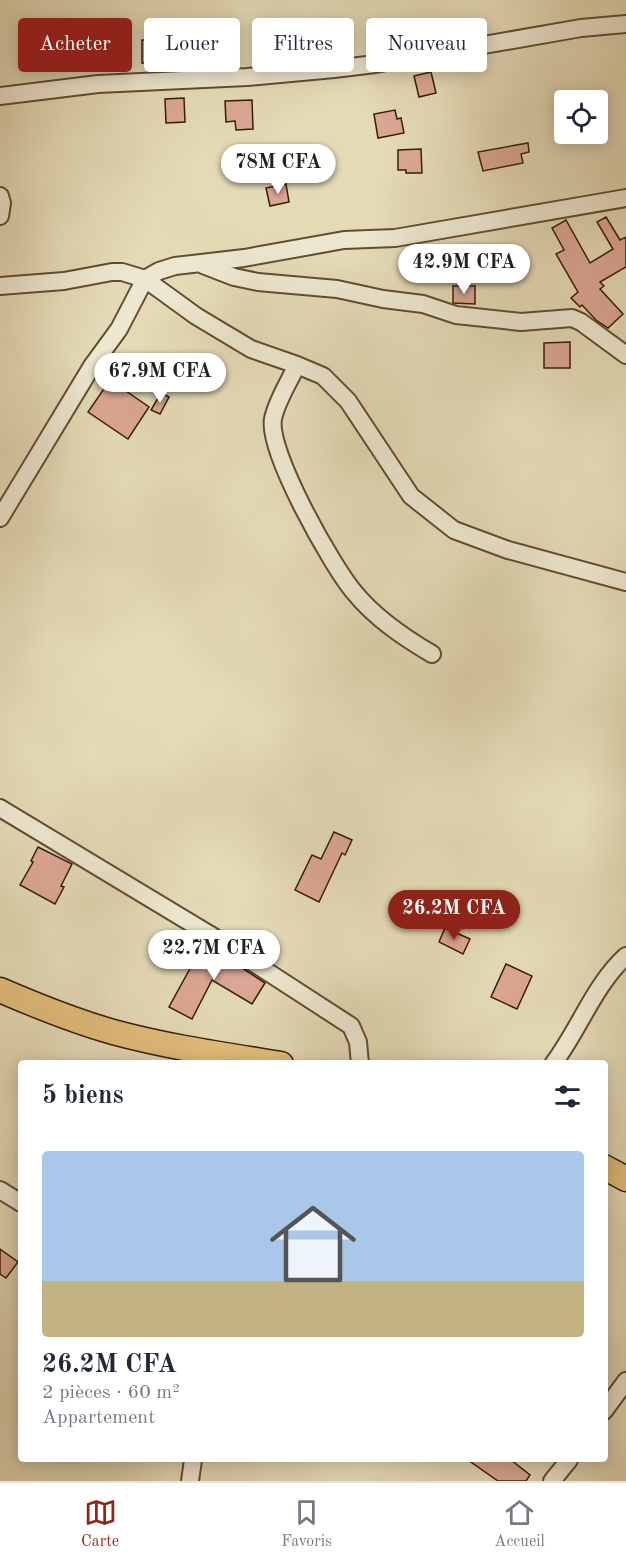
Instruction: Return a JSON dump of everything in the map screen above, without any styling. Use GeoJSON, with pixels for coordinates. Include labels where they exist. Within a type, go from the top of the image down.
{"type":"FeatureCollection","features":[{"type":"Feature","properties":{"kind":"highway"},"geometry":{"type":"LineString","coordinates":[[0,990],[54,1013],[112,1032],[180,1048],[256,1060]]}},
{"type":"Feature","properties":{"kind":"highway"},"geometry":{"type":"LineString","coordinates":[[608,1169],[626,1179]]}},
{"type":"Feature","properties":{"kind":"street"},"geometry":{"type":"LineString","coordinates":[[0,96],[98,84],[247,77],[334,69],[581,28],[626,24]]}},
{"type":"Feature","properties":{"kind":"street"},"geometry":{"type":"LineString","coordinates":[[0,196],[2,203],[0,216]]}},
{"type":"Feature","properties":{"kind":"street"},"geometry":{"type":"LineString","coordinates":[[0,518],[92,366],[119,329],[145,279],[159,271],[175,266],[244,258],[344,240],[395,238],[626,198]]}},
{"type":"Feature","properties":{"kind":"street"},"geometry":{"type":"LineString","coordinates":[[199,264],[234,277],[258,282],[337,289],[383,299],[423,304],[456,315],[521,322],[572,318],[626,356]]}},
{"type":"Feature","properties":{"kind":"street"},"geometry":{"type":"LineString","coordinates":[[0,286],[64,281],[112,272],[122,272],[145,279],[196,316],[251,349],[297,364],[323,376],[348,401],[411,496],[454,530],[508,550],[626,582]]}},
{"type":"Feature","properties":{"kind":"street"},"geometry":{"type":"LineString","coordinates":[[297,364],[273,420],[274,434],[299,500],[332,561],[354,592],[399,634],[432,654]]}},
{"type":"Feature","properties":{"kind":"street"},"geometry":{"type":"LineString","coordinates":[[0,808],[209,934],[351,1026],[358,1042],[360,1060]]}},
{"type":"Feature","properties":{"kind":"street"},"geometry":{"type":"LineString","coordinates":[[556,1060],[568,1044],[597,993],[626,956]]}},
{"type":"Feature","properties":{"kind":"street"},"geometry":{"type":"LineString","coordinates":[[0,1190],[18,1201]]}},
{"type":"Feature","properties":{"kind":"street"},"geometry":{"type":"LineString","coordinates":[[608,1406],[626,1381]]}},
{"type":"Feature","properties":{"kind":"street"},"geometry":{"type":"LineString","coordinates":[[190,1481],[194,1462]]}},
{"type":"Feature","properties":{"kind":"street"},"geometry":{"type":"LineString","coordinates":[[552,1481],[567,1462]]}},
{"type":"Feature","properties":{"kind":"building"},"geometry":{"type":"Polygon","coordinates":[[[142,40],[144,40],[144,63],[142,63],[142,40]]]}},
{"type":"Feature","properties":{"kind":"building"},"geometry":{"type":"Polygon","coordinates":[[[431,72],[436,93],[419,97],[414,76],[431,72]]]}},
{"type":"Feature","properties":{"kind":"building"},"geometry":{"type":"Polygon","coordinates":[[[184,98],[185,122],[166,123],[165,99],[184,98]]]}},
{"type":"Feature","properties":{"kind":"building"},"geometry":{"type":"Polygon","coordinates":[[[252,100],[253,129],[236,130],[235,121],[226,122],[225,101],[252,100]]]}},
{"type":"Feature","properties":{"kind":"building"},"geometry":{"type":"Polygon","coordinates":[[[395,110],[397,119],[401,118],[404,133],[378,138],[374,114],[395,110]]]}},
{"type":"Feature","properties":{"kind":"building"},"geometry":{"type":"Polygon","coordinates":[[[528,143],[529,152],[521,154],[523,163],[483,171],[478,152],[528,143]]]}},
{"type":"Feature","properties":{"kind":"building"},"geometry":{"type":"Polygon","coordinates":[[[421,149],[422,173],[406,173],[406,170],[398,170],[398,150],[421,149]]]}},
{"type":"Feature","properties":{"kind":"building"},"geometry":{"type":"Polygon","coordinates":[[[286,184],[289,202],[270,206],[266,188],[286,184]]]}},
{"type":"Feature","properties":{"kind":"building"},"geometry":{"type":"Polygon","coordinates":[[[606,217],[620,240],[626,237],[626,267],[600,282],[604,286],[600,289],[623,314],[608,328],[571,298],[578,292],[556,254],[564,250],[552,228],[566,220],[590,263],[613,249],[597,222],[606,217]]]}},
{"type":"Feature","properties":{"kind":"building"},"geometry":{"type":"Polygon","coordinates":[[[453,286],[475,286],[475,304],[453,303],[453,286]]]}},
{"type":"Feature","properties":{"kind":"building"},"geometry":{"type":"Polygon","coordinates":[[[570,342],[570,368],[544,368],[544,343],[570,342]]]}},
{"type":"Feature","properties":{"kind":"building"},"geometry":{"type":"Polygon","coordinates":[[[110,380],[149,407],[128,439],[88,412],[110,380]]]}},
{"type":"Feature","properties":{"kind":"building"},"geometry":{"type":"Polygon","coordinates":[[[161,393],[169,397],[160,414],[151,410],[161,393]]]}},
{"type":"Feature","properties":{"kind":"building"},"geometry":{"type":"Polygon","coordinates":[[[334,832],[352,840],[345,855],[342,853],[319,902],[295,890],[312,855],[321,859],[334,832]]]}},
{"type":"Feature","properties":{"kind":"building"},"geometry":{"type":"Polygon","coordinates":[[[38,847],[72,864],[55,904],[20,885],[33,862],[31,861],[38,847]]]}},
{"type":"Feature","properties":{"kind":"building"},"geometry":{"type":"Polygon","coordinates":[[[445,928],[470,939],[463,954],[439,942],[445,928]]]}},
{"type":"Feature","properties":{"kind":"building"},"geometry":{"type":"Polygon","coordinates":[[[204,943],[265,983],[252,1004],[212,980],[192,1019],[169,1007],[204,943]]]}},
{"type":"Feature","properties":{"kind":"building"},"geometry":{"type":"Polygon","coordinates":[[[506,964],[532,976],[517,1009],[491,997],[506,964]]]}},
{"type":"Feature","properties":{"kind":"building"},"geometry":{"type":"Polygon","coordinates":[[[0,1249],[18,1262],[6,1278],[0,1274],[0,1249]]]}},
{"type":"Feature","properties":{"kind":"building"},"geometry":{"type":"Polygon","coordinates":[[[471,1462],[514,1462],[530,1475],[526,1481],[498,1481],[471,1462]]]}}]}
